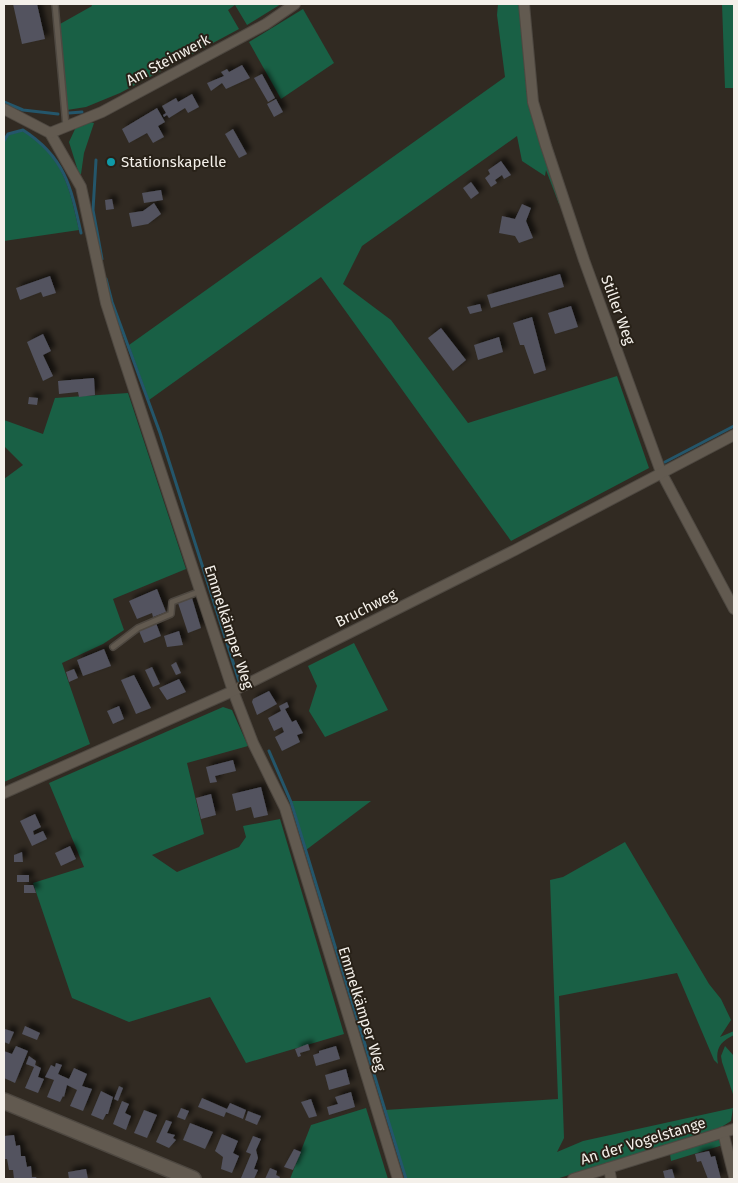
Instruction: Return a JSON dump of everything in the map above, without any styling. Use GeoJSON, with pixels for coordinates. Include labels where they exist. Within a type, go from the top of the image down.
{"type":"FeatureCollection","features":[{"type":"Feature","properties":{"kind":"main road"},"geometry":{"type":"LineString","coordinates":[[4,1101],[193,1179]]}},
{"type":"Feature","properties":{"kind":"street","name":"Am Steinwerk"},"geometry":{"type":"LineString","coordinates":[[50,133],[102,112],[266,24],[295,4]]}},
{"type":"Feature","properties":{"kind":"street","name":"Stiller Weg"},"geometry":{"type":"LineString","coordinates":[[524,4],[530,84],[546,146],[624,374],[661,472],[734,609]]}},
{"type":"Feature","properties":{"kind":"street"},"geometry":{"type":"LineString","coordinates":[[4,110],[50,133]]}},
{"type":"Feature","properties":{"kind":"street","name":"Emmelkämper Weg"},"geometry":{"type":"LineString","coordinates":[[50,133],[81,187],[106,303],[233,692],[253,743],[285,808],[398,1179]]}},
{"type":"Feature","properties":{"kind":"street","name":"Bruchweg"},"geometry":{"type":"LineString","coordinates":[[4,793],[233,692],[515,550],[734,435]]}},
{"type":"Feature","properties":{"kind":"street","name":"An der Vogelstange"},"geometry":{"type":"LineString","coordinates":[[573,1179],[734,1129]]}},
{"type":"Feature","properties":{"kind":"street","name":"An der Vogelstange"},"geometry":{"type":"LineString","coordinates":[[723,1132],[734,1176]]}},
{"type":"Feature","properties":{"kind":"street"},"geometry":{"type":"LineString","coordinates":[[608,1168],[612,1179]]}},
{"type":"Feature","properties":{"kind":"lane"},"geometry":{"type":"LineString","coordinates":[[55,4],[66,126]]}},
{"type":"Feature","properties":{"kind":"lane"},"geometry":{"type":"LineString","coordinates":[[113,647],[138,628],[171,614],[172,602],[201,591]]}},
{"type":"Feature","properties":{"kind":"green space"},"geometry":{"type":"Polygon","coordinates":[[[91,4],[281,4],[247,25],[235,5],[228,10],[239,29],[120,93],[86,107],[67,110],[60,24],[92,6],[91,4]]]}},
{"type":"Feature","properties":{"kind":"green space"},"geometry":{"type":"Polygon","coordinates":[[[498,4],[520,4],[527,81],[561,204],[559,204],[546,170],[545,176],[522,161],[517,136],[362,246],[343,284],[391,320],[468,423],[617,376],[649,468],[511,541],[321,277],[149,400],[129,345],[505,77],[497,15],[498,4]]]}},
{"type":"Feature","properties":{"kind":"green space"},"geometry":{"type":"Polygon","coordinates":[[[722,4],[734,4],[734,88],[725,88],[722,4]]]}},
{"type":"Feature","properties":{"kind":"green space"},"geometry":{"type":"Polygon","coordinates":[[[303,9],[334,63],[281,99],[249,42],[303,9]]]}},
{"type":"Feature","properties":{"kind":"green space"},"geometry":{"type":"Polygon","coordinates":[[[90,122],[94,123],[84,153],[81,174],[79,174],[69,142],[76,127],[90,122]]]}},
{"type":"Feature","properties":{"kind":"green space"},"geometry":{"type":"Polygon","coordinates":[[[23,131],[47,151],[56,162],[72,199],[79,230],[4,241],[4,143],[8,135],[23,131]]]}},
{"type":"Feature","properties":{"kind":"green space"},"geometry":{"type":"Polygon","coordinates":[[[128,393],[186,569],[113,599],[124,630],[103,644],[62,663],[90,744],[4,782],[4,479],[23,465],[4,446],[4,420],[43,434],[55,398],[128,393]]]}},
{"type":"Feature","properties":{"kind":"green space"},"geometry":{"type":"Polygon","coordinates":[[[354,643],[388,710],[325,737],[309,711],[317,686],[308,666],[354,643]]]}},
{"type":"Feature","properties":{"kind":"green space"},"geometry":{"type":"Polygon","coordinates":[[[223,707],[232,710],[248,746],[187,763],[204,834],[152,855],[177,872],[239,847],[246,837],[243,826],[280,819],[344,1034],[246,1063],[210,997],[129,1022],[72,998],[33,883],[84,867],[49,783],[223,707]]]}},
{"type":"Feature","properties":{"kind":"green space"},"geometry":{"type":"Polygon","coordinates":[[[292,801],[371,801],[306,850],[292,801]]]}},
{"type":"Feature","properties":{"kind":"green space"},"geometry":{"type":"Polygon","coordinates":[[[625,842],[709,984],[721,999],[731,1020],[720,1037],[734,1031],[734,1035],[722,1043],[718,1049],[718,1064],[714,1060],[677,973],[559,996],[564,1138],[557,1152],[583,1141],[733,1108],[731,1121],[715,1131],[556,1179],[407,1179],[385,1110],[558,1099],[550,880],[563,877],[625,842]]]}},
{"type":"Feature","properties":{"kind":"green space"},"geometry":{"type":"Polygon","coordinates":[[[725,1046],[734,1056],[734,1097],[722,1062],[721,1056],[725,1046]]]}},
{"type":"Feature","properties":{"kind":"green space"},"geometry":{"type":"Polygon","coordinates":[[[366,1108],[388,1179],[290,1179],[311,1125],[366,1108]]]}},
{"type":"Feature","properties":{"kind":"green space"},"geometry":{"type":"Polygon","coordinates":[[[718,1139],[723,1145],[671,1161],[670,1154],[718,1139]]]}},
{"type":"Feature","properties":{"kind":"building"},"geometry":{"type":"Polygon","coordinates":[[[13,4],[37,4],[45,39],[22,44],[13,4]]]}},
{"type":"Feature","properties":{"kind":"building"},"geometry":{"type":"Polygon","coordinates":[[[242,65],[250,78],[226,89],[222,83],[211,91],[207,83],[224,76],[221,72],[227,69],[229,72],[242,65]]]}},
{"type":"Feature","properties":{"kind":"building"},"geometry":{"type":"Polygon","coordinates":[[[262,74],[275,98],[268,102],[254,78],[262,74]]]}},
{"type":"Feature","properties":{"kind":"building"},"geometry":{"type":"Polygon","coordinates":[[[192,94],[199,107],[188,113],[185,108],[169,118],[167,115],[164,117],[163,115],[166,113],[162,106],[176,98],[178,102],[192,94]]]}},
{"type":"Feature","properties":{"kind":"building"},"geometry":{"type":"Polygon","coordinates":[[[276,99],[283,112],[274,117],[267,104],[276,99]]]}},
{"type":"Feature","properties":{"kind":"building"},"geometry":{"type":"Polygon","coordinates":[[[157,108],[165,122],[158,126],[164,137],[153,143],[147,133],[129,143],[122,129],[157,108]]]}},
{"type":"Feature","properties":{"kind":"building"},"geometry":{"type":"Polygon","coordinates":[[[233,129],[247,154],[239,158],[225,134],[233,129]]]}},
{"type":"Feature","properties":{"kind":"building"},"geometry":{"type":"Polygon","coordinates":[[[501,161],[511,175],[504,179],[502,175],[495,180],[497,183],[491,187],[485,178],[490,174],[488,170],[501,161]]]}},
{"type":"Feature","properties":{"kind":"building"},"geometry":{"type":"Polygon","coordinates":[[[471,182],[479,193],[471,199],[463,188],[471,182]]]}},
{"type":"Feature","properties":{"kind":"building"},"geometry":{"type":"Polygon","coordinates":[[[161,190],[163,200],[144,203],[142,193],[161,190]]]}},
{"type":"Feature","properties":{"kind":"building"},"geometry":{"type":"Polygon","coordinates":[[[112,199],[114,209],[106,210],[105,200],[112,199]]]}},
{"type":"Feature","properties":{"kind":"building"},"geometry":{"type":"Polygon","coordinates":[[[154,203],[161,214],[148,224],[132,227],[129,213],[143,211],[154,203]]]}},
{"type":"Feature","properties":{"kind":"building"},"geometry":{"type":"Polygon","coordinates":[[[522,204],[531,208],[526,221],[533,238],[519,243],[515,236],[499,233],[502,216],[515,219],[522,204]]]}},
{"type":"Feature","properties":{"kind":"building"},"geometry":{"type":"Polygon","coordinates":[[[560,274],[564,287],[491,308],[487,295],[560,274]]]}},
{"type":"Feature","properties":{"kind":"building"},"geometry":{"type":"Polygon","coordinates":[[[50,276],[56,293],[43,297],[41,292],[20,300],[16,288],[50,276]]]}},
{"type":"Feature","properties":{"kind":"building"},"geometry":{"type":"Polygon","coordinates":[[[480,304],[482,311],[470,314],[467,307],[480,304]]]}},
{"type":"Feature","properties":{"kind":"building"},"geometry":{"type":"Polygon","coordinates":[[[571,306],[578,327],[555,334],[548,313],[571,306]]]}},
{"type":"Feature","properties":{"kind":"building"},"geometry":{"type":"Polygon","coordinates":[[[532,317],[546,370],[534,374],[524,345],[520,345],[513,323],[532,317]]]}},
{"type":"Feature","properties":{"kind":"building"},"geometry":{"type":"Polygon","coordinates":[[[441,328],[466,360],[453,371],[428,338],[441,328]]]}},
{"type":"Feature","properties":{"kind":"building"},"geometry":{"type":"Polygon","coordinates":[[[43,334],[51,351],[43,355],[53,376],[43,381],[27,342],[43,334]]]}},
{"type":"Feature","properties":{"kind":"building"},"geometry":{"type":"Polygon","coordinates":[[[499,337],[503,352],[478,360],[474,345],[499,337]]]}},
{"type":"Feature","properties":{"kind":"building"},"geometry":{"type":"Polygon","coordinates":[[[94,378],[95,395],[79,397],[78,392],[59,394],[58,381],[94,378]]]}},
{"type":"Feature","properties":{"kind":"building"},"geometry":{"type":"Polygon","coordinates":[[[29,397],[38,398],[37,405],[28,404],[29,397]]]}},
{"type":"Feature","properties":{"kind":"building"},"geometry":{"type":"Polygon","coordinates":[[[157,589],[166,612],[153,617],[152,613],[137,619],[129,601],[157,589]]]}},
{"type":"Feature","properties":{"kind":"building"},"geometry":{"type":"Polygon","coordinates":[[[192,598],[201,628],[188,633],[178,603],[192,598]]]}},
{"type":"Feature","properties":{"kind":"building"},"geometry":{"type":"Polygon","coordinates":[[[156,623],[161,636],[144,643],[139,631],[156,623]]]}},
{"type":"Feature","properties":{"kind":"building"},"geometry":{"type":"Polygon","coordinates":[[[179,631],[183,645],[167,647],[164,636],[179,631]]]}},
{"type":"Feature","properties":{"kind":"building"},"geometry":{"type":"Polygon","coordinates":[[[104,649],[111,666],[83,676],[77,660],[104,649]]]}},
{"type":"Feature","properties":{"kind":"building"},"geometry":{"type":"Polygon","coordinates":[[[176,662],[181,673],[176,675],[171,665],[176,662]]]}},
{"type":"Feature","properties":{"kind":"building"},"geometry":{"type":"Polygon","coordinates":[[[152,667],[160,684],[153,687],[145,670],[152,667]]]}},
{"type":"Feature","properties":{"kind":"building"},"geometry":{"type":"Polygon","coordinates":[[[74,669],[78,678],[69,682],[66,672],[74,669]]]}},
{"type":"Feature","properties":{"kind":"building"},"geometry":{"type":"Polygon","coordinates":[[[134,675],[151,708],[136,714],[121,680],[134,675]]]}},
{"type":"Feature","properties":{"kind":"building"},"geometry":{"type":"Polygon","coordinates":[[[179,679],[186,692],[167,700],[159,688],[179,679]]]}},
{"type":"Feature","properties":{"kind":"building"},"geometry":{"type":"Polygon","coordinates":[[[269,691],[277,704],[257,715],[252,702],[253,699],[269,691]]]}},
{"type":"Feature","properties":{"kind":"building"},"geometry":{"type":"Polygon","coordinates":[[[287,702],[289,707],[285,709],[292,722],[296,720],[303,733],[297,735],[300,742],[282,751],[275,737],[284,732],[282,727],[274,731],[268,718],[281,711],[279,706],[287,702]]]}},
{"type":"Feature","properties":{"kind":"building"},"geometry":{"type":"Polygon","coordinates":[[[119,706],[124,719],[113,724],[107,711],[119,706]]]}},
{"type":"Feature","properties":{"kind":"building"},"geometry":{"type":"Polygon","coordinates":[[[233,760],[236,771],[215,776],[217,782],[210,783],[206,767],[233,760]]]}},
{"type":"Feature","properties":{"kind":"building"},"geometry":{"type":"Polygon","coordinates":[[[261,787],[268,815],[254,818],[251,807],[236,811],[232,794],[261,787]]]}},
{"type":"Feature","properties":{"kind":"building"},"geometry":{"type":"Polygon","coordinates":[[[211,794],[216,815],[201,819],[196,798],[211,794]]]}},
{"type":"Feature","properties":{"kind":"building"},"geometry":{"type":"Polygon","coordinates":[[[35,814],[41,827],[33,831],[34,835],[43,831],[47,839],[32,846],[20,821],[35,814]]]}},
{"type":"Feature","properties":{"kind":"building"},"geometry":{"type":"Polygon","coordinates":[[[70,846],[76,859],[61,866],[55,853],[70,846]]]}},
{"type":"Feature","properties":{"kind":"building"},"geometry":{"type":"Polygon","coordinates":[[[22,852],[23,862],[14,862],[14,855],[22,852]]]}},
{"type":"Feature","properties":{"kind":"building"},"geometry":{"type":"Polygon","coordinates":[[[17,875],[29,875],[29,882],[17,882],[17,875]]]}},
{"type":"Feature","properties":{"kind":"building"},"geometry":{"type":"Polygon","coordinates":[[[24,885],[33,885],[36,893],[24,893],[24,885]]]}},
{"type":"Feature","properties":{"kind":"building"},"geometry":{"type":"Polygon","coordinates":[[[25,1026],[40,1033],[37,1040],[22,1034],[25,1026]]]}},
{"type":"Feature","properties":{"kind":"building"},"geometry":{"type":"Polygon","coordinates":[[[5,1029],[14,1032],[9,1044],[4,1042],[5,1029]]]}},
{"type":"Feature","properties":{"kind":"building"},"geometry":{"type":"Polygon","coordinates":[[[308,1044],[310,1050],[300,1053],[301,1056],[298,1057],[295,1049],[308,1044]]]}},
{"type":"Feature","properties":{"kind":"building"},"geometry":{"type":"Polygon","coordinates":[[[16,1046],[28,1051],[15,1083],[4,1078],[4,1051],[12,1054],[16,1046]]]}},
{"type":"Feature","properties":{"kind":"building"},"geometry":{"type":"Polygon","coordinates":[[[336,1046],[340,1059],[316,1066],[313,1055],[319,1053],[319,1051],[336,1046]]]}},
{"type":"Feature","properties":{"kind":"building"},"geometry":{"type":"Polygon","coordinates":[[[29,1056],[36,1061],[35,1065],[41,1068],[38,1077],[44,1079],[38,1093],[25,1088],[34,1067],[26,1064],[29,1056]]]}},
{"type":"Feature","properties":{"kind":"building"},"geometry":{"type":"Polygon","coordinates":[[[56,1063],[62,1065],[58,1074],[69,1079],[74,1068],[87,1074],[82,1086],[92,1089],[83,1111],[70,1106],[77,1090],[67,1085],[64,1097],[60,1102],[47,1097],[54,1080],[45,1077],[51,1065],[55,1067],[56,1063]]]}},
{"type":"Feature","properties":{"kind":"building"},"geometry":{"type":"Polygon","coordinates":[[[346,1069],[350,1084],[329,1090],[325,1075],[346,1069]]]}},
{"type":"Feature","properties":{"kind":"building"},"geometry":{"type":"Polygon","coordinates":[[[119,1086],[123,1088],[118,1101],[114,1099],[119,1086]]]}},
{"type":"Feature","properties":{"kind":"building"},"geometry":{"type":"Polygon","coordinates":[[[101,1091],[113,1097],[108,1114],[106,1114],[103,1120],[91,1115],[101,1091]]]}},
{"type":"Feature","properties":{"kind":"building"},"geometry":{"type":"Polygon","coordinates":[[[351,1092],[355,1107],[329,1115],[327,1107],[338,1104],[335,1097],[351,1092]]]}},
{"type":"Feature","properties":{"kind":"building"},"geometry":{"type":"Polygon","coordinates":[[[202,1098],[227,1109],[230,1103],[246,1110],[243,1119],[226,1112],[224,1117],[198,1107],[202,1098]]]}},
{"type":"Feature","properties":{"kind":"building"},"geometry":{"type":"Polygon","coordinates":[[[311,1099],[317,1116],[309,1118],[301,1102],[311,1099]]]}},
{"type":"Feature","properties":{"kind":"building"},"geometry":{"type":"Polygon","coordinates":[[[122,1101],[129,1104],[125,1113],[131,1116],[126,1130],[113,1124],[122,1101]]]}},
{"type":"Feature","properties":{"kind":"building"},"geometry":{"type":"Polygon","coordinates":[[[181,1108],[189,1111],[185,1120],[177,1117],[181,1108]]]}},
{"type":"Feature","properties":{"kind":"building"},"geometry":{"type":"Polygon","coordinates":[[[144,1110],[157,1115],[147,1138],[134,1133],[144,1110]]]}},
{"type":"Feature","properties":{"kind":"building"},"geometry":{"type":"Polygon","coordinates":[[[248,1111],[261,1116],[257,1125],[245,1120],[248,1111]]]}},
{"type":"Feature","properties":{"kind":"building"},"geometry":{"type":"Polygon","coordinates":[[[166,1120],[172,1122],[167,1133],[175,1135],[173,1138],[176,1140],[169,1148],[156,1142],[166,1120]]]}},
{"type":"Feature","properties":{"kind":"building"},"geometry":{"type":"Polygon","coordinates":[[[190,1123],[213,1132],[205,1149],[183,1140],[190,1123]]]}},
{"type":"Feature","properties":{"kind":"building"},"geometry":{"type":"Polygon","coordinates":[[[222,1134],[238,1141],[233,1153],[239,1156],[232,1173],[221,1169],[223,1157],[215,1151],[222,1134]]]}},
{"type":"Feature","properties":{"kind":"building"},"geometry":{"type":"Polygon","coordinates":[[[14,1135],[16,1146],[20,1145],[21,1156],[25,1156],[27,1167],[31,1166],[32,1177],[37,1179],[14,1179],[13,1170],[9,1170],[7,1159],[4,1159],[4,1136],[14,1135]]]}},
{"type":"Feature","properties":{"kind":"building"},"geometry":{"type":"Polygon","coordinates":[[[253,1136],[261,1139],[256,1150],[258,1158],[254,1169],[258,1170],[254,1179],[244,1179],[241,1178],[251,1154],[246,1152],[253,1136]]]}},
{"type":"Feature","properties":{"kind":"building"},"geometry":{"type":"Polygon","coordinates":[[[294,1149],[301,1152],[293,1170],[284,1167],[294,1149]]]}},
{"type":"Feature","properties":{"kind":"building"},"geometry":{"type":"Polygon","coordinates":[[[709,1151],[711,1157],[715,1156],[721,1179],[708,1179],[701,1161],[697,1162],[695,1154],[709,1151]]]}},
{"type":"Feature","properties":{"kind":"building"},"geometry":{"type":"Polygon","coordinates":[[[270,1168],[277,1171],[276,1175],[280,1177],[279,1179],[265,1179],[270,1168]]]}},
{"type":"Feature","properties":{"kind":"building"},"geometry":{"type":"Polygon","coordinates":[[[86,1169],[88,1179],[69,1179],[68,1172],[86,1169]]]}},
{"type":"Feature","properties":{"kind":"building"},"geometry":{"type":"Polygon","coordinates":[[[672,1169],[675,1179],[665,1179],[663,1171],[672,1169]]]}},
{"type":"Feature","properties":{"kind":"waterway"},"geometry":{"type":"LineString","coordinates":[[4,102],[23,110],[58,114]]}},
{"type":"Feature","properties":{"kind":"waterway"},"geometry":{"type":"LineString","coordinates":[[69,113],[82,112]]}},
{"type":"Feature","properties":{"kind":"waterway"},"geometry":{"type":"LineString","coordinates":[[4,141],[8,134],[23,130],[48,151],[64,174],[74,201],[81,233]]}},
{"type":"Feature","properties":{"kind":"waterway"},"geometry":{"type":"LineString","coordinates":[[96,160],[93,210],[102,259]]}},
{"type":"Feature","properties":{"kind":"waterway"},"geometry":{"type":"LineString","coordinates":[[106,279],[112,302],[160,433],[239,681]]}},
{"type":"Feature","properties":{"kind":"waterway"},"geometry":{"type":"LineString","coordinates":[[665,462],[734,426]]}},
{"type":"Feature","properties":{"kind":"waterway"},"geometry":{"type":"LineString","coordinates":[[269,751],[291,802],[406,1179]]}},
{"type":"Feature","properties":{"kind":"place","name":"Stationskapelle"},"geometry":{"type":"Point","coordinates":[111,162]}}]}
